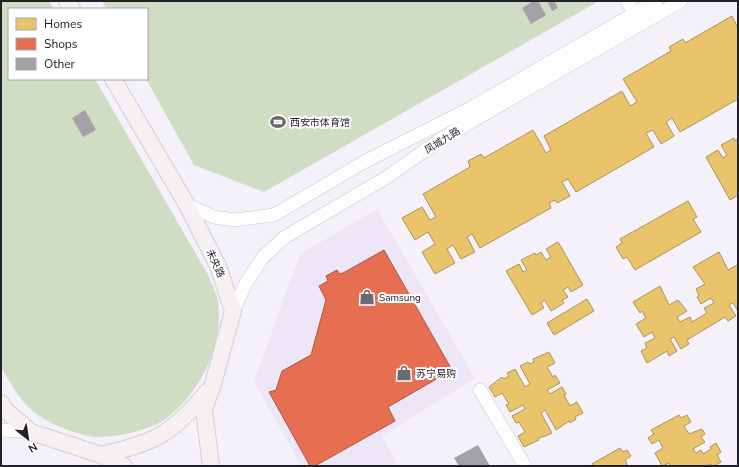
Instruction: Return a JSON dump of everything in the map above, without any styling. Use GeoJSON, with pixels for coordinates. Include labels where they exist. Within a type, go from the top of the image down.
{"type":"FeatureCollection","features":[{"type":"Feature","properties":{"kind":"main road","name":"未央路"},"geometry":{"type":"LineString","coordinates":[[114,80],[187,206],[218,266],[234,311]]}},
{"type":"Feature","properties":{"kind":"main road"},"geometry":{"type":"LineString","coordinates":[[211,466],[204,409],[213,384],[234,311]]}},
{"type":"Feature","properties":{"kind":"main road"},"geometry":{"type":"LineString","coordinates":[[101,456],[148,443],[171,430],[189,414],[213,384]]}},
{"type":"Feature","properties":{"kind":"main road"},"geometry":{"type":"LineString","coordinates":[[1,403],[4,409],[31,432],[101,456],[124,466]]}},
{"type":"Feature","properties":{"kind":"street"},"geometry":{"type":"LineString","coordinates":[[627,1],[638,19]]}},
{"type":"Feature","properties":{"kind":"street","name":"凤城九路"},"geometry":{"type":"LineString","coordinates":[[234,311],[246,283],[263,257],[285,236],[387,177],[441,139],[638,19],[656,1]]}},
{"type":"Feature","properties":{"kind":"street","name":"凤城九路"},"geometry":{"type":"LineString","coordinates":[[187,206],[214,217],[235,220],[274,215],[364,162],[471,108],[638,19],[681,1]]}},
{"type":"Feature","properties":{"kind":"street"},"geometry":{"type":"LineString","coordinates":[[480,390],[525,466]]}},
{"type":"Feature","properties":{"kind":"street"},"geometry":{"type":"LineString","coordinates":[[1,430],[31,432]]}},
{"type":"Feature","properties":{"kind":"shaded area"},"geometry":{"type":"Polygon","coordinates":[[[377,209],[475,378],[382,436],[398,466],[301,466],[254,381],[300,254],[377,209]]]}},
{"type":"Feature","properties":{"kind":"green space"},"geometry":{"type":"Polygon","coordinates":[[[1,1],[49,1],[53,8],[8,8],[8,80],[96,80],[207,273],[218,301],[219,318],[217,335],[207,368],[188,397],[177,409],[164,420],[148,428],[116,436],[88,436],[66,429],[45,419],[23,402],[1,367],[1,1]]]}},
{"type":"Feature","properties":{"kind":"green space","name":"西安市体育馆"},"geometry":{"type":"Polygon","coordinates":[[[102,1],[599,1],[264,192],[194,165],[147,80],[148,80],[148,8],[106,8],[102,1]]]}},
{"type":"Feature","properties":{"kind":"building: Homes"},"geometry":{"type":"Polygon","coordinates":[[[732,16],[738,28],[738,99],[680,132],[672,118],[666,122],[674,136],[661,144],[653,130],[646,133],[654,147],[576,192],[568,179],[562,182],[570,196],[557,203],[555,200],[549,203],[551,208],[480,248],[472,234],[467,237],[475,252],[461,259],[453,245],[447,249],[455,263],[435,274],[422,252],[435,244],[428,232],[415,240],[402,218],[422,207],[430,220],[436,217],[423,194],[470,167],[468,161],[481,154],[484,158],[533,130],[546,153],[551,150],[544,136],[622,91],[630,106],[637,102],[623,79],[671,51],[669,47],[683,39],[685,43],[732,16]]]}},
{"type":"Feature","properties":{"kind":"building: Homes"},"geometry":{"type":"Polygon","coordinates":[[[734,138],[735,141],[738,139],[738,195],[730,200],[706,157],[718,150],[723,158],[727,155],[721,145],[734,138]]]}},
{"type":"Feature","properties":{"kind":"building: Homes"},"geometry":{"type":"Polygon","coordinates":[[[688,201],[697,217],[693,219],[701,232],[635,270],[627,257],[623,259],[616,247],[622,243],[620,239],[688,201]]]}},
{"type":"Feature","properties":{"kind":"building: Homes"},"geometry":{"type":"Polygon","coordinates":[[[558,242],[583,285],[571,292],[568,287],[563,290],[568,297],[562,300],[564,303],[551,311],[545,300],[541,303],[544,308],[532,315],[506,271],[519,264],[523,272],[527,270],[521,260],[535,253],[536,255],[541,252],[546,260],[551,257],[546,249],[558,242]]]}},
{"type":"Feature","properties":{"kind":"building: Homes"},"geometry":{"type":"Polygon","coordinates":[[[719,252],[728,270],[737,265],[738,267],[738,311],[733,303],[729,305],[736,316],[728,321],[725,317],[687,340],[689,344],[681,349],[674,337],[670,339],[677,351],[669,356],[667,351],[647,363],[641,351],[647,348],[645,343],[655,338],[652,332],[644,337],[636,324],[646,318],[642,311],[640,313],[633,302],[660,286],[669,305],[678,300],[687,311],[677,317],[680,322],[690,317],[692,322],[707,313],[704,308],[714,303],[711,298],[701,304],[697,297],[699,296],[696,289],[705,284],[693,267],[719,252]]]}},
{"type":"Feature","properties":{"kind":"building: Homes"},"geometry":{"type":"Polygon","coordinates":[[[587,299],[594,311],[554,335],[547,323],[587,299]]]}},
{"type":"Feature","properties":{"kind":"building: Homes"},"geometry":{"type":"Polygon","coordinates":[[[549,352],[555,363],[547,367],[553,377],[555,375],[560,383],[547,390],[550,394],[562,387],[566,394],[564,395],[570,406],[577,402],[583,413],[575,417],[576,419],[570,423],[569,421],[556,430],[545,410],[541,413],[552,433],[543,436],[538,439],[539,440],[524,447],[518,436],[525,432],[519,422],[516,423],[512,416],[525,409],[523,405],[510,412],[506,405],[509,404],[502,393],[495,397],[489,387],[502,377],[504,379],[509,376],[507,373],[515,369],[525,387],[530,384],[520,366],[528,362],[530,364],[534,362],[533,359],[549,352]]]}},
{"type":"Feature","properties":{"kind":"building: Homes"},"geometry":{"type":"Polygon","coordinates":[[[679,415],[681,418],[687,415],[691,422],[684,426],[689,434],[702,429],[705,434],[701,437],[705,442],[693,449],[696,453],[701,450],[703,454],[711,449],[710,447],[716,443],[721,452],[717,455],[721,462],[714,466],[709,464],[706,466],[670,466],[669,463],[662,466],[655,453],[663,448],[659,440],[652,444],[648,438],[654,434],[651,430],[679,415]]]}},
{"type":"Feature","properties":{"kind":"building: Homes"},"geometry":{"type":"Polygon","coordinates":[[[620,448],[623,452],[627,450],[631,456],[625,460],[628,466],[593,466],[592,464],[620,448]]]}},
{"type":"Feature","properties":{"kind":"building: Shops"},"geometry":{"type":"Polygon","coordinates":[[[384,250],[452,370],[388,407],[395,421],[315,466],[310,466],[269,392],[276,390],[282,371],[311,355],[326,300],[319,286],[328,281],[326,276],[337,270],[340,274],[343,273],[384,250]]]}},
{"type":"Feature","properties":{"kind":"building: Other"},"geometry":{"type":"Polygon","coordinates":[[[533,1],[538,1],[546,15],[531,24],[522,8],[533,1]]]}},
{"type":"Feature","properties":{"kind":"building: Other"},"geometry":{"type":"Polygon","coordinates":[[[547,1],[554,1],[558,8],[552,11],[547,1]]]}},
{"type":"Feature","properties":{"kind":"building: Other"},"geometry":{"type":"Polygon","coordinates":[[[85,110],[96,130],[83,137],[72,118],[85,110]]]}},
{"type":"Feature","properties":{"kind":"building: Other"},"geometry":{"type":"Polygon","coordinates":[[[478,445],[490,466],[459,466],[454,458],[478,445]]]}},
{"type":"Feature","properties":{"kind":"place","name":"西安市体育馆"},"geometry":{"type":"Point","coordinates":[278,122]}},
{"type":"Feature","properties":{"kind":"place","name":"Samsung"},"geometry":{"type":"Point","coordinates":[367,297]}},
{"type":"Feature","properties":{"kind":"place","name":"苏宁易购"},"geometry":{"type":"Point","coordinates":[404,373]}}]}
